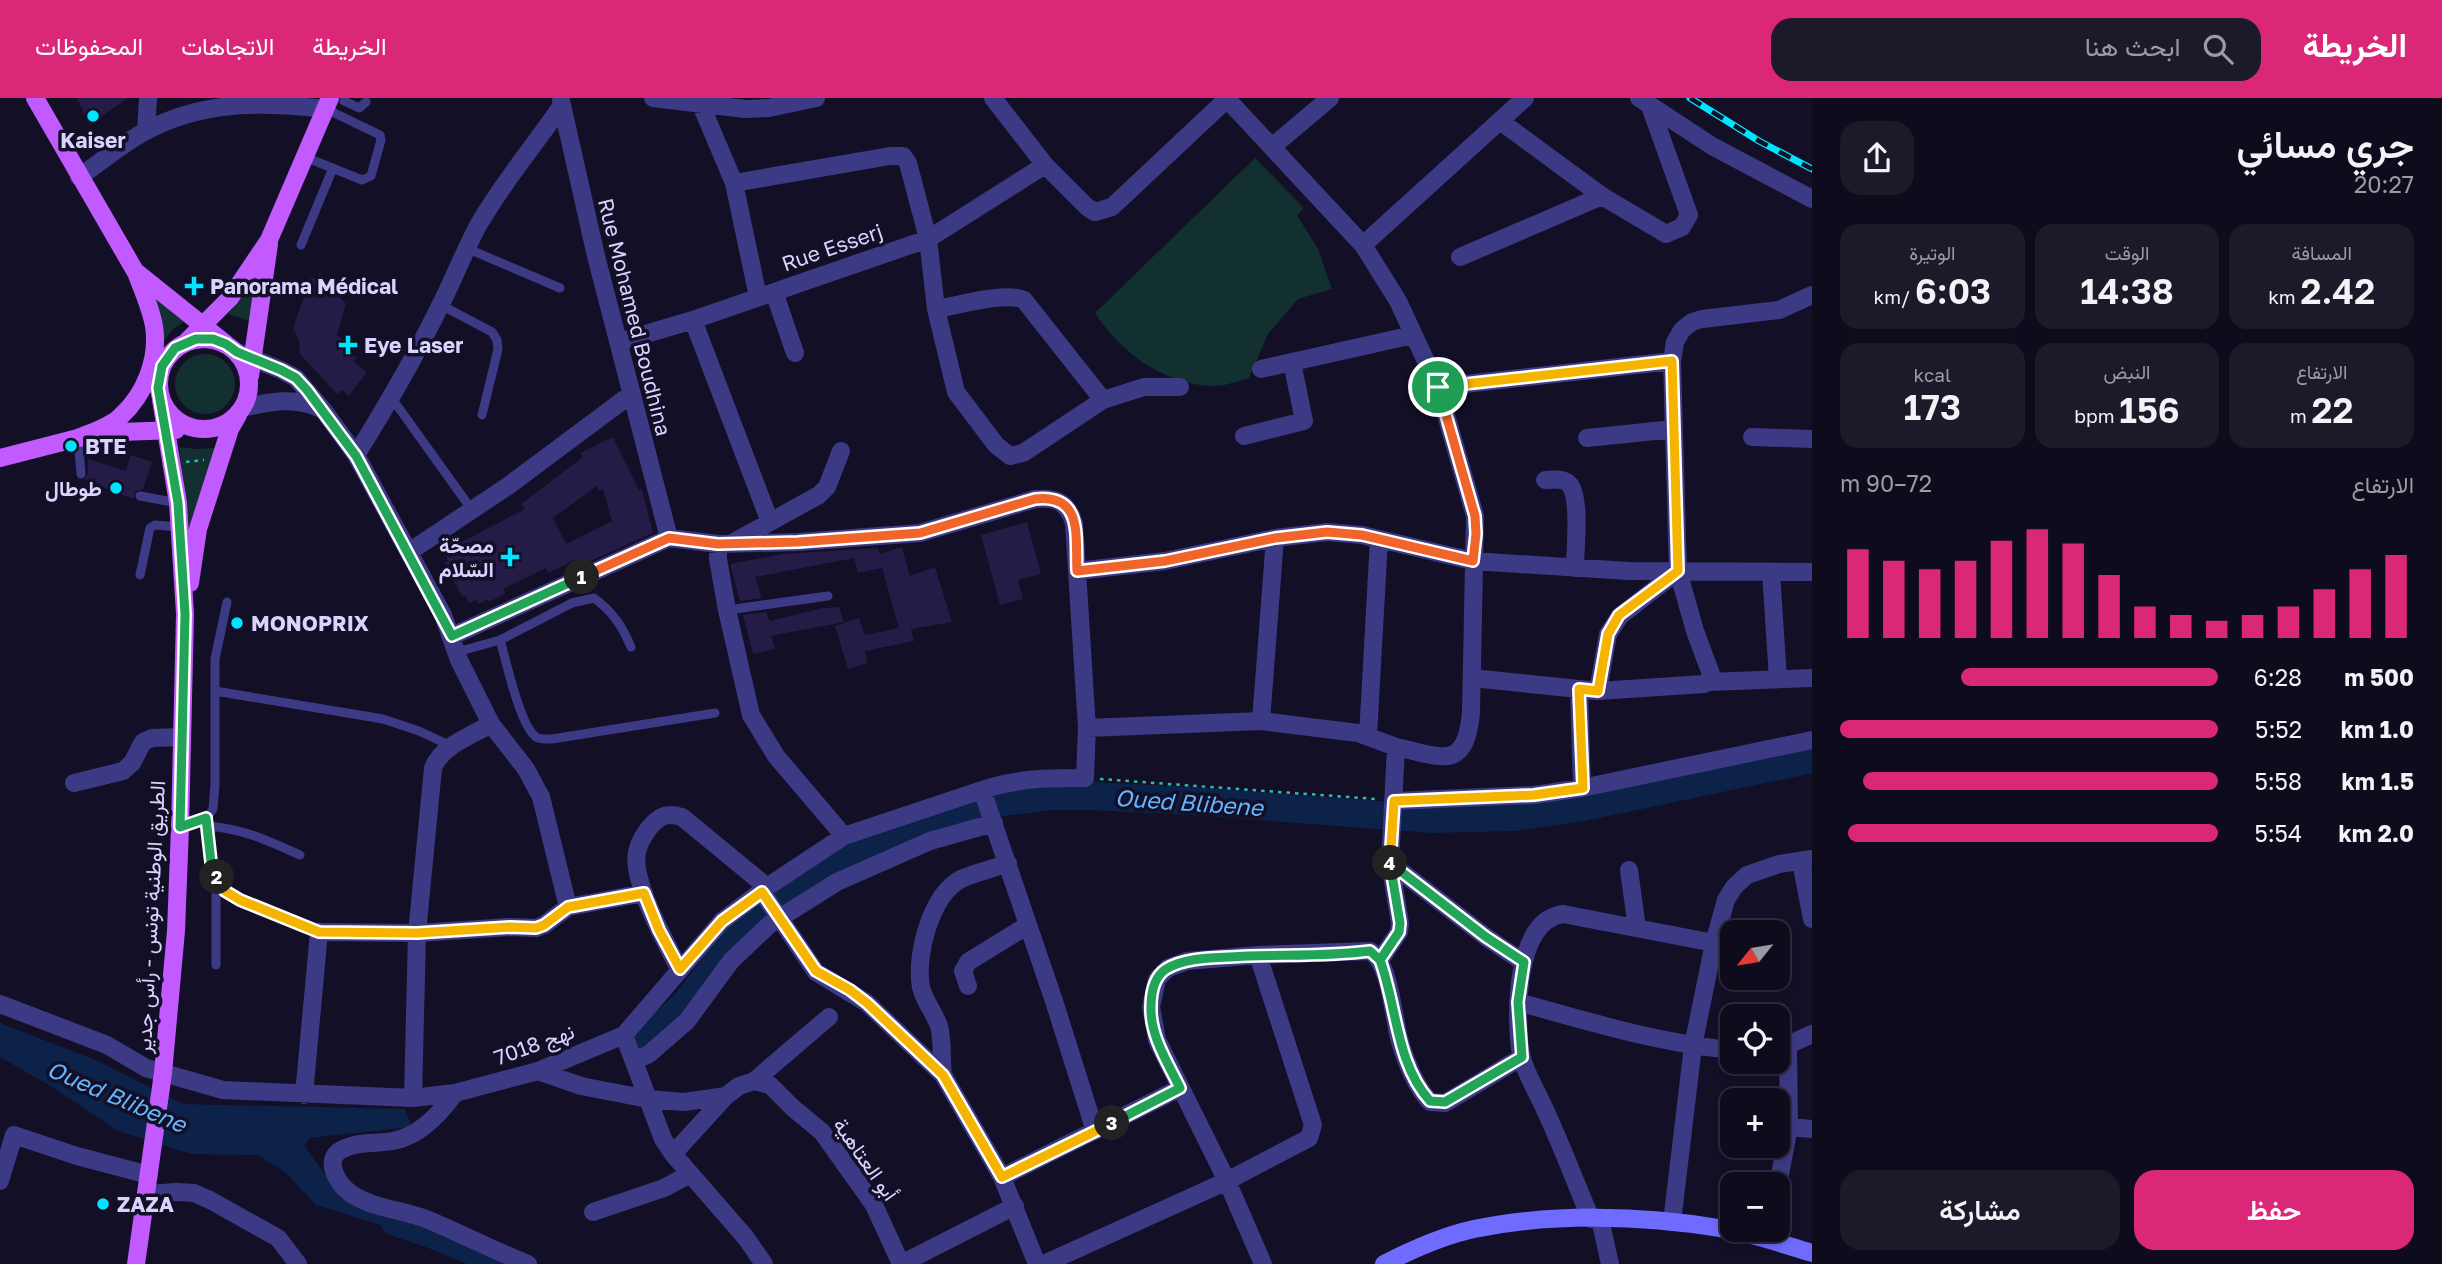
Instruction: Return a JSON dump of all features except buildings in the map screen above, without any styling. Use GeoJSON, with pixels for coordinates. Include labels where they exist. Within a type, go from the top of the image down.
{"type":"FeatureCollection","features":[{"type":"Feature","properties":{"kind":"main road"},"geometry":{"type":"LineString","coordinates":[[35,98],[135,271],[154,328],[154,348],[147,380],[140,393],[121,416],[78,438]]}},
{"type":"Feature","properties":{"kind":"main road"},"geometry":{"type":"LineString","coordinates":[[238,352],[270,240],[305,157],[336,101]]}},
{"type":"Feature","properties":{"kind":"main road"},"geometry":{"type":"LineString","coordinates":[[198,429],[174,419],[161,400],[158,388],[162,366],[167,356],[230,298],[270,240]]}},
{"type":"Feature","properties":{"kind":"main road"},"geometry":{"type":"LineString","coordinates":[[0,458],[78,438],[121,432],[222,426],[242,410],[249,392],[249,379],[238,352],[135,271]]}},
{"type":"Feature","properties":{"kind":"main road"},"geometry":{"type":"LineString","coordinates":[[185,342],[200,338],[213,339],[238,352]]}},
{"type":"Feature","properties":{"kind":"main road","name":"الطريق الوطنية تونس - رأس جدير"},"geometry":{"type":"LineString","coordinates":[[136,1264],[161,1081],[176,931],[180,827],[185,614],[178,503],[161,400]]}},
{"type":"Feature","properties":{"kind":"main road","name":"الطريق الوطنية تونس - رأس جدير"},"geometry":{"type":"LineString","coordinates":[[185,614],[198,529],[230,429],[242,410]]}},
{"type":"Feature","properties":{"kind":"main road"},"geometry":{"type":"LineString","coordinates":[[1384,1264],[1429,1243],[1473,1229],[1543,1220],[1672,1222],[1720,1228]]}},
{"type":"Feature","properties":{"kind":"main road"},"geometry":{"type":"LineString","coordinates":[[1784,1242],[1812,1254]]}},
{"type":"Feature","properties":{"kind":"street"},"geometry":{"type":"LineString","coordinates":[[146,131],[148,98]]}},
{"type":"Feature","properties":{"kind":"street"},"geometry":{"type":"LineString","coordinates":[[653,98],[701,105],[757,108],[816,98]]}},
{"type":"Feature","properties":{"kind":"street"},"geometry":{"type":"LineString","coordinates":[[993,98],[1045,165],[1095,212],[1112,207],[1226,98],[1363,245],[1398,301],[1438,387],[1473,506],[1476,534],[1469,729],[1457,754],[1448,757],[1395,747],[1368,736],[1261,721],[1087,727]]}},
{"type":"Feature","properties":{"kind":"street"},"geometry":{"type":"LineString","coordinates":[[1273,146],[1330,98]]}},
{"type":"Feature","properties":{"kind":"street"},"geometry":{"type":"LineString","coordinates":[[1363,245],[1525,98]]}},
{"type":"Feature","properties":{"kind":"street"},"geometry":{"type":"LineString","coordinates":[[79,177],[146,131],[200,111],[232,104],[336,101]]}},
{"type":"Feature","properties":{"kind":"street"},"geometry":{"type":"LineString","coordinates":[[356,456],[441,305],[466,248],[496,197],[534,147],[561,102]]}},
{"type":"Feature","properties":{"kind":"street","name":"Rue Mohamed Boudhina"},"geometry":{"type":"LineString","coordinates":[[561,102],[630,395],[669,538]]}},
{"type":"Feature","properties":{"kind":"street"},"geometry":{"type":"LineString","coordinates":[[1500,121],[1602,196],[1666,234],[1682,228],[1689,215],[1645,102]]}},
{"type":"Feature","properties":{"kind":"street"},"geometry":{"type":"LineString","coordinates":[[1645,102],[1712,146],[1812,198]]}},
{"type":"Feature","properties":{"kind":"street"},"geometry":{"type":"LineString","coordinates":[[701,105],[734,183],[766,294],[794,353]]}},
{"type":"Feature","properties":{"kind":"street"},"geometry":{"type":"LineString","coordinates":[[734,183],[903,156],[908,163],[928,239],[936,309],[956,392],[1003,452],[1010,456],[1023,453],[1103,400],[1144,387],[1180,387]]}},
{"type":"Feature","properties":{"kind":"street","name":"Rue Esserj"},"geometry":{"type":"LineString","coordinates":[[619,342],[693,320],[928,239],[1045,165]]}},
{"type":"Feature","properties":{"kind":"street"},"geometry":{"type":"LineString","coordinates":[[1460,257],[1602,196]]}},
{"type":"Feature","properties":{"kind":"street"},"geometry":{"type":"LineString","coordinates":[[1708,682],[1711,674],[1695,631],[1678,571],[1672,361],[1675,342],[1682,330],[1702,318],[1779,310],[1812,295]]}},
{"type":"Feature","properties":{"kind":"street"},"geometry":{"type":"LineString","coordinates":[[936,309],[1006,298],[1024,300],[1103,400]]}},
{"type":"Feature","properties":{"kind":"street"},"geometry":{"type":"LineString","coordinates":[[693,320],[770,522]]}},
{"type":"Feature","properties":{"kind":"street"},"geometry":{"type":"LineString","coordinates":[[1261,369],[1413,335]]}},
{"type":"Feature","properties":{"kind":"street"},"geometry":{"type":"LineString","coordinates":[[238,352],[296,378],[356,456],[409,552],[491,724],[526,769],[541,797],[568,907]]}},
{"type":"Feature","properties":{"kind":"street"},"geometry":{"type":"LineString","coordinates":[[1438,387],[1672,361]]}},
{"type":"Feature","properties":{"kind":"street"},"geometry":{"type":"LineString","coordinates":[[1244,436],[1304,421],[1292,362]]}},
{"type":"Feature","properties":{"kind":"street"},"geometry":{"type":"LineString","coordinates":[[409,552],[567,443],[630,395]]}},
{"type":"Feature","properties":{"kind":"street"},"geometry":{"type":"LineString","coordinates":[[242,410],[286,401],[307,402],[324,411]]}},
{"type":"Feature","properties":{"kind":"street"},"geometry":{"type":"LineString","coordinates":[[1587,438],[1674,429]]}},
{"type":"Feature","properties":{"kind":"street"},"geometry":{"type":"LineString","coordinates":[[1752,437],[1812,439]]}},
{"type":"Feature","properties":{"kind":"street"},"geometry":{"type":"LineString","coordinates":[[841,451],[828,487],[819,495],[724,544],[718,559],[751,715],[776,757],[844,836]]}},
{"type":"Feature","properties":{"kind":"street"},"geometry":{"type":"LineString","coordinates":[[1545,480],[1561,479],[1570,485],[1574,497],[1575,568]]}},
{"type":"Feature","properties":{"kind":"street"},"geometry":{"type":"LineString","coordinates":[[455,644],[669,538],[724,544],[920,540],[1035,499],[1060,500],[1069,509],[1074,523],[1087,727],[1085,778]]}},
{"type":"Feature","properties":{"kind":"street"},"geometry":{"type":"LineString","coordinates":[[1077,571],[1165,561],[1275,538],[1327,532],[1379,539],[1473,561],[1575,568],[1812,572]]}},
{"type":"Feature","properties":{"kind":"street"},"geometry":{"type":"LineString","coordinates":[[1261,721],[1275,538]]}},
{"type":"Feature","properties":{"kind":"street"},"geometry":{"type":"LineString","coordinates":[[1368,736],[1379,539]]}},
{"type":"Feature","properties":{"kind":"street"},"geometry":{"type":"LineString","coordinates":[[1598,691],[1608,634],[1619,615],[1678,571]]}},
{"type":"Feature","properties":{"kind":"street"},"geometry":{"type":"LineString","coordinates":[[1771,572],[1778,679]]}},
{"type":"Feature","properties":{"kind":"street"},"geometry":{"type":"LineString","coordinates":[[1472,678],[1598,691],[1708,682],[1812,678]]}},
{"type":"Feature","properties":{"kind":"street"},"geometry":{"type":"LineString","coordinates":[[1579,689],[1583,788]]}},
{"type":"Feature","properties":{"kind":"street"},"geometry":{"type":"LineString","coordinates":[[413,1098],[417,933],[433,768],[437,757],[491,724]]}},
{"type":"Feature","properties":{"kind":"street"},"geometry":{"type":"LineString","coordinates":[[74,783],[123,771],[143,743],[152,738],[182,737]]}},
{"type":"Feature","properties":{"kind":"street"},"geometry":{"type":"LineString","coordinates":[[1393,805],[1534,795],[1583,788],[1812,740]]}},
{"type":"Feature","properties":{"kind":"street"},"geometry":{"type":"LineString","coordinates":[[1380,960],[1399,932],[1400,923],[1390,863],[1395,747]]}},
{"type":"Feature","properties":{"kind":"street","name":"نهج 7018"},"geometry":{"type":"LineString","coordinates":[[0,1004],[107,1045],[161,1081],[223,1090],[304,1095],[413,1098],[455,1093],[538,1072],[624,1035],[722,921],[844,836],[983,792],[1007,781],[1085,778]]}},
{"type":"Feature","properties":{"kind":"street"},"geometry":{"type":"LineString","coordinates":[[983,792],[1096,1131]]}},
{"type":"Feature","properties":{"kind":"street"},"geometry":{"type":"LineString","coordinates":[[680,969],[659,930],[644,893],[636,853],[642,837],[659,817],[672,814],[682,817],[764,891],[777,917],[816,971],[867,1003],[943,1075],[1002,1177],[1037,1264]]}},
{"type":"Feature","properties":{"kind":"street"},"geometry":{"type":"LineString","coordinates":[[634,1061],[649,1054],[687,1021],[731,961],[777,917],[837,882],[930,841],[993,818]]}},
{"type":"Feature","properties":{"kind":"street"},"geometry":{"type":"LineString","coordinates":[[1672,1222],[1693,1046],[1714,943],[1726,900],[1734,887],[1747,875],[1779,864],[1806,860],[1812,919]]}},
{"type":"Feature","properties":{"kind":"street"},"geometry":{"type":"LineString","coordinates":[[943,1075],[940,1030],[920,984],[922,949],[928,928],[938,904],[959,880],[1008,863]]}},
{"type":"Feature","properties":{"kind":"street"},"geometry":{"type":"LineString","coordinates":[[1390,863],[1486,937],[1524,962]]}},
{"type":"Feature","properties":{"kind":"street"},"geometry":{"type":"LineString","coordinates":[[1629,870],[1637,928]]}},
{"type":"Feature","properties":{"kind":"street"},"geometry":{"type":"LineString","coordinates":[[304,1095],[319,932],[417,933],[536,928],[568,907],[644,893]]}},
{"type":"Feature","properties":{"kind":"street"},"geometry":{"type":"LineString","coordinates":[[1610,1264],[1595,1219],[1522,1057],[1518,1002],[1524,962],[1536,929],[1554,915],[1563,914],[1714,943]]}},
{"type":"Feature","properties":{"kind":"street"},"geometry":{"type":"LineString","coordinates":[[968,986],[963,971],[968,962],[1028,925]]}},
{"type":"Feature","properties":{"kind":"street"},"geometry":{"type":"LineString","coordinates":[[1263,1264],[1227,1181],[1157,1040],[1151,1007],[1157,979],[1168,968],[1187,961],[1258,955],[1370,951],[1380,960],[1400,1041],[1419,1090],[1430,1101],[1445,1102],[1522,1057]]}},
{"type":"Feature","properties":{"kind":"street"},"geometry":{"type":"LineString","coordinates":[[1044,1264],[1227,1181],[1309,1138],[1312,1125],[1258,955]]}},
{"type":"Feature","properties":{"kind":"street"},"geometry":{"type":"LineString","coordinates":[[1518,1002],[1613,1029],[1693,1046],[1720,1049]]}},
{"type":"Feature","properties":{"kind":"street"},"geometry":{"type":"LineString","coordinates":[[673,1154],[726,1096],[739,1086],[754,1081],[829,1017]]}},
{"type":"Feature","properties":{"kind":"street"},"geometry":{"type":"LineString","coordinates":[[1790,1043],[1812,1034]]}},
{"type":"Feature","properties":{"kind":"street"},"geometry":{"type":"LineString","coordinates":[[624,1035],[663,1139],[746,1238],[764,1264]]}},
{"type":"Feature","properties":{"kind":"street"},"geometry":{"type":"LineString","coordinates":[[538,1072],[581,1086],[648,1099],[684,1102],[726,1096]]}},
{"type":"Feature","properties":{"kind":"street","name":"أبو العتاهية"},"geometry":{"type":"LineString","coordinates":[[754,1081],[770,1085],[822,1132],[874,1205],[901,1264]]}},
{"type":"Feature","properties":{"kind":"street"},"geometry":{"type":"LineString","coordinates":[[1002,1177],[1180,1088]]}},
{"type":"Feature","properties":{"kind":"street"},"geometry":{"type":"LineString","coordinates":[[455,1093],[441,1114],[416,1132],[396,1141],[354,1145],[338,1151],[333,1158],[333,1170],[340,1183],[351,1194],[430,1220],[482,1246],[528,1264]]}},
{"type":"Feature","properties":{"kind":"street"},"geometry":{"type":"LineString","coordinates":[[1790,1128],[1812,1129]]}},
{"type":"Feature","properties":{"kind":"street"},"geometry":{"type":"LineString","coordinates":[[0,1181],[7,1132],[77,1156],[149,1175]]}},
{"type":"Feature","properties":{"kind":"street"},"geometry":{"type":"LineString","coordinates":[[593,1212],[664,1188],[690,1174]]}},
{"type":"Feature","properties":{"kind":"street"},"geometry":{"type":"LineString","coordinates":[[146,1194],[194,1193],[210,1200],[278,1238],[298,1264]]}},
{"type":"Feature","properties":{"kind":"street"},"geometry":{"type":"LineString","coordinates":[[901,1264],[1015,1206]]}},
{"type":"Feature","properties":{"kind":"lane"},"geometry":{"type":"LineString","coordinates":[[336,101],[359,108],[366,102]]}},
{"type":"Feature","properties":{"kind":"lane"},"geometry":{"type":"LineString","coordinates":[[305,157],[362,180],[371,176],[382,140],[376,132],[336,101]]}},
{"type":"Feature","properties":{"kind":"lane"},"geometry":{"type":"LineString","coordinates":[[301,246],[333,168]]}},
{"type":"Feature","properties":{"kind":"lane"},"geometry":{"type":"LineString","coordinates":[[466,248],[560,288]]}},
{"type":"Feature","properties":{"kind":"lane"},"geometry":{"type":"LineString","coordinates":[[441,305],[492,332],[497,340],[498,348],[482,415]]}},
{"type":"Feature","properties":{"kind":"lane"},"geometry":{"type":"LineString","coordinates":[[391,397],[472,510]]}},
{"type":"Feature","properties":{"kind":"lane"},"geometry":{"type":"LineString","coordinates":[[78,438],[81,474]]}},
{"type":"Feature","properties":{"kind":"lane"},"geometry":{"type":"LineString","coordinates":[[140,496],[178,503]]}},
{"type":"Feature","properties":{"kind":"lane"},"geometry":{"type":"LineString","coordinates":[[140,575],[150,527],[179,527]]}},
{"type":"Feature","properties":{"kind":"lane"},"geometry":{"type":"LineString","coordinates":[[727,610],[828,596]]}},
{"type":"Feature","properties":{"kind":"lane"},"geometry":{"type":"LineString","coordinates":[[455,644],[500,639],[572,604],[594,598],[610,610],[622,625],[631,647]]}},
{"type":"Feature","properties":{"kind":"lane"},"geometry":{"type":"LineString","coordinates":[[227,602],[215,659],[215,784],[213,809],[207,822],[211,862],[225,891],[240,900],[319,932]]}},
{"type":"Feature","properties":{"kind":"lane"},"geometry":{"type":"LineString","coordinates":[[500,639],[525,723],[534,736],[541,739],[715,713]]}},
{"type":"Feature","properties":{"kind":"lane"},"geometry":{"type":"LineString","coordinates":[[215,691],[383,719],[453,746]]}},
{"type":"Feature","properties":{"kind":"lane"},"geometry":{"type":"LineString","coordinates":[[180,827],[207,822],[257,835],[300,855]]}},
{"type":"Feature","properties":{"kind":"lane"},"geometry":{"type":"LineString","coordinates":[[216,875],[216,965]]}},
{"type":"Feature","properties":{"kind":"path"},"geometry":{"type":"LineString","coordinates":[[172,463],[222,458]]}},
{"type":"Feature","properties":{"kind":"path"},"geometry":{"type":"LineString","coordinates":[[1085,778],[1393,805]]}},
{"type":"Feature","properties":{"kind":"green space"},"geometry":{"type":"Polygon","coordinates":[[[1255,158],[1304,208],[1297,215],[1318,249],[1332,289],[1298,299],[1268,334],[1249,378],[1216,386],[1177,379],[1160,372],[1130,353],[1095,313],[1255,158]]]}},
{"type":"Feature","properties":{"kind":"green space"},"geometry":{"type":"Polygon","coordinates":[[[246,293],[254,297],[250,321],[228,314],[246,293]]]}},
{"type":"Feature","properties":{"kind":"green space"},"geometry":{"type":"Polygon","coordinates":[[[152,295],[184,322],[174,328],[162,343],[152,295]]]}},
{"type":"Feature","properties":{"kind":"green space"},"geometry":{"type":"Polygon","coordinates":[[[199,354],[211,354],[230,367],[235,384],[233,396],[222,409],[211,414],[199,414],[180,401],[175,390],[175,378],[188,359],[199,354]]]}},
{"type":"Feature","properties":{"kind":"green space"},"geometry":{"type":"Polygon","coordinates":[[[179,447],[215,448],[190,532],[179,447]]]}},
{"type":"Feature","properties":{"kind":"water"},"geometry":{"type":"Polygon","coordinates":[[[0,1023],[98,1061],[183,1104],[405,1109],[412,1127],[309,1138],[305,1147],[332,1184],[435,1226],[429,1240],[316,1205],[285,1172],[258,1155],[191,1154],[118,1131],[57,1090],[0,1057],[0,1023]]]}},
{"type":"Feature","properties":{"kind":"waterway","name":"Oued Blibene"},"geometry":{"type":"LineString","coordinates":[[643,1041],[684,1005],[735,939],[827,869],[867,849],[1002,802],[1052,796],[1092,796],[1432,819],[1515,817],[1578,808],[1812,759]]}},
{"type":"Feature","properties":{"kind":"waterway"},"geometry":{"type":"LineString","coordinates":[[395,1222],[504,1264]]}},
{"type":"Feature","properties":{"kind":"railway"},"geometry":{"type":"LineString","coordinates":[[1690,98],[1759,141],[1812,169]]}},
{"type":"Feature","properties":{"kind":"place","name":"Kaiser"},"geometry":{"type":"Point","coordinates":[93,116]}},
{"type":"Feature","properties":{"kind":"place","name":"Panorama Médical"},"geometry":{"type":"Point","coordinates":[194,286]}},
{"type":"Feature","properties":{"kind":"place","name":"Eye Laser"},"geometry":{"type":"Point","coordinates":[348,345]}},
{"type":"Feature","properties":{"kind":"place","name":"BTE"},"geometry":{"type":"Point","coordinates":[71,446]}},
{"type":"Feature","properties":{"kind":"place","name":"طوطال"},"geometry":{"type":"Point","coordinates":[116,488]}},
{"type":"Feature","properties":{"kind":"place","name":"مصحّة السّلام"},"geometry":{"type":"Point","coordinates":[510,557]}},
{"type":"Feature","properties":{"kind":"place","name":"MONOPRIX"},"geometry":{"type":"Point","coordinates":[237,623]}},
{"type":"Feature","properties":{"kind":"place","name":"ZAZA"},"geometry":{"type":"Point","coordinates":[103,1204]}},
{"type":"Feature","properties":{"kind":"route"},"geometry":{"type":"LineString","coordinates":[[1438,387],[1471,496],[1476,534],[1473,561],[1362,535],[1327,532],[1275,538],[1165,561],[1077,571],[1074,523],[1069,509],[1060,500],[1048,498],[1035,499],[920,533],[798,542],[718,544],[669,538],[452,636],[356,456],[307,390],[296,378],[237,352],[226,344],[200,338],[185,342],[167,356],[162,366],[158,388],[178,503],[185,614],[180,827],[206,818],[211,862],[225,891],[240,900],[319,932],[417,933],[536,928],[568,907],[644,893],[659,930],[680,969],[722,921],[762,892],[810,965],[867,1003],[943,1075],[1002,1177],[1180,1088],[1157,1040],[1152,1022],[1153,988],[1157,979],[1168,968],[1187,961],[1258,955],[1370,951],[1380,960],[1399,932],[1400,923],[1390,863],[1503,950],[1524,962],[1518,1002],[1522,1057],[1445,1102],[1430,1101],[1419,1090],[1400,1041],[1380,960],[1399,932],[1400,923],[1390,863],[1394,801],[1534,795],[1583,788],[1579,689],[1598,691],[1608,634],[1619,615],[1678,571],[1672,361],[1438,387]]}}]}
